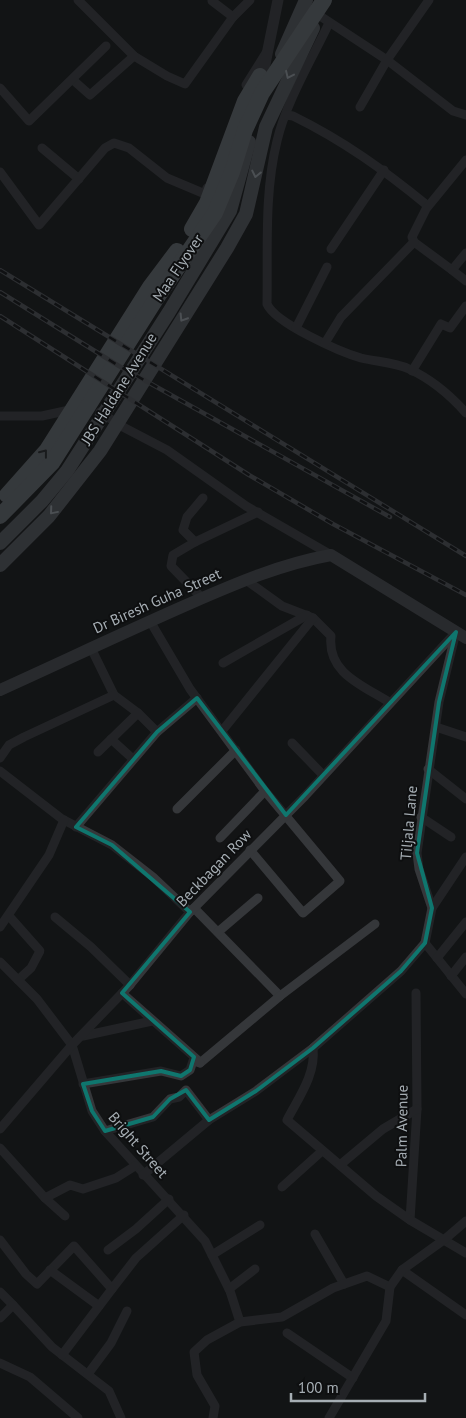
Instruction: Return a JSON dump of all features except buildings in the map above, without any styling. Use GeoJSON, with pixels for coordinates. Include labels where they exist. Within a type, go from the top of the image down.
{"type":"FeatureCollection","features":[{"type":"Feature","properties":{"kind":"highway","name":"Maa Flyover"},"geometry":{"type":"LineString","coordinates":[[0,516],[52,463],[156,299],[215,213],[232,172],[245,130],[262,92],[324,0]]}},
{"type":"Feature","properties":{"kind":"highway","name":"Maa Flyover"},"geometry":{"type":"LineString","coordinates":[[0,502],[46,450],[150,287],[208,203],[245,101],[306,2]]}},
{"type":"Feature","properties":{"kind":"main road"},"geometry":{"type":"LineString","coordinates":[[0,543],[42,501],[67,471],[221,227],[235,197],[259,126],[296,60],[325,20],[332,0]]}},
{"type":"Feature","properties":{"kind":"main road","name":"JBS Haldane Avenue"},"geometry":{"type":"LineString","coordinates":[[0,565],[49,516],[100,452],[228,248],[246,214],[259,126],[259,106],[306,2]]}},
{"type":"Feature","properties":{"kind":"main road"},"geometry":{"type":"LineString","coordinates":[[331,555],[461,635]]}},
{"type":"Feature","properties":{"kind":"main road","name":"Dr Biresh Guha Street"},"geometry":{"type":"LineString","coordinates":[[0,690],[150,621],[246,580],[301,560],[331,555]]}},
{"type":"Feature","properties":{"kind":"street"},"geometry":{"type":"LineString","coordinates":[[78,0],[134,56],[167,76],[185,84],[233,17],[250,0]]}},
{"type":"Feature","properties":{"kind":"street"},"geometry":{"type":"LineString","coordinates":[[259,106],[278,0]]}},
{"type":"Feature","properties":{"kind":"street"},"geometry":{"type":"LineString","coordinates":[[360,107],[387,60],[429,0]]}},
{"type":"Feature","properties":{"kind":"street"},"geometry":{"type":"LineString","coordinates":[[212,1],[233,17]]}},
{"type":"Feature","properties":{"kind":"street"},"geometry":{"type":"LineString","coordinates":[[306,2],[325,20],[387,60],[454,111],[466,115]]}},
{"type":"Feature","properties":{"kind":"street"},"geometry":{"type":"LineString","coordinates":[[325,20],[276,141],[271,187],[267,304],[274,314],[325,343],[358,357],[393,363],[412,371],[454,400],[466,413]]}},
{"type":"Feature","properties":{"kind":"street"},"geometry":{"type":"LineString","coordinates":[[0,88],[29,122],[106,46]]}},
{"type":"Feature","properties":{"kind":"street"},"geometry":{"type":"LineString","coordinates":[[0,172],[39,225],[105,148],[114,144],[129,148],[167,178],[205,194],[238,100],[253,71],[268,51]]}},
{"type":"Feature","properties":{"kind":"street"},"geometry":{"type":"LineString","coordinates":[[73,80],[90,95],[134,56]]}},
{"type":"Feature","properties":{"kind":"street"},"geometry":{"type":"LineString","coordinates":[[286,114],[345,143],[384,170],[428,206]]}},
{"type":"Feature","properties":{"kind":"street"},"geometry":{"type":"LineString","coordinates":[[42,148],[79,179]]}},
{"type":"Feature","properties":{"kind":"street"},"geometry":{"type":"LineString","coordinates":[[325,343],[341,317],[414,242],[414,231],[428,206],[466,160]]}},
{"type":"Feature","properties":{"kind":"street"},"geometry":{"type":"LineString","coordinates":[[331,249],[384,170]]}},
{"type":"Feature","properties":{"kind":"street"},"geometry":{"type":"LineString","coordinates":[[414,242],[466,281]]}},
{"type":"Feature","properties":{"kind":"street"},"geometry":{"type":"LineString","coordinates":[[452,270],[466,253]]}},
{"type":"Feature","properties":{"kind":"street"},"geometry":{"type":"LineString","coordinates":[[296,328],[327,267]]}},
{"type":"Feature","properties":{"kind":"street"},"geometry":{"type":"LineString","coordinates":[[412,371],[441,324],[450,328],[466,306]]}},
{"type":"Feature","properties":{"kind":"street"},"geometry":{"type":"LineString","coordinates":[[0,416],[42,416],[92,406],[123,427],[167,450],[258,512],[331,555]]}},
{"type":"Feature","properties":{"kind":"street"},"geometry":{"type":"LineString","coordinates":[[195,542],[183,530],[184,524],[203,498]]}},
{"type":"Feature","properties":{"kind":"street"},"geometry":{"type":"LineString","coordinates":[[202,598],[171,566],[173,556],[195,542],[258,512]]}},
{"type":"Feature","properties":{"kind":"street"},"geometry":{"type":"LineString","coordinates":[[246,580],[282,606],[310,617],[331,636],[330,650],[340,670],[389,702]]}},
{"type":"Feature","properties":{"kind":"street"},"geometry":{"type":"LineString","coordinates":[[223,663],[310,617]]}},
{"type":"Feature","properties":{"kind":"street"},"geometry":{"type":"LineString","coordinates":[[222,731],[310,617]]}},
{"type":"Feature","properties":{"kind":"street"},"geometry":{"type":"LineString","coordinates":[[150,621],[197,698],[265,791],[340,881],[303,913],[250,850]]}},
{"type":"Feature","properties":{"kind":"street","name":"Beckbagan Row"},"geometry":{"type":"LineString","coordinates":[[0,1129],[72,1045],[83,1036],[130,985],[192,910],[286,815],[389,702],[461,635]]}},
{"type":"Feature","properties":{"kind":"street","name":"Tiljala Lane"},"geometry":{"type":"LineString","coordinates":[[432,908],[418,870],[417,853],[439,702],[461,635]]}},
{"type":"Feature","properties":{"kind":"street"},"geometry":{"type":"LineString","coordinates":[[91,648],[114,695],[138,713],[157,732]]}},
{"type":"Feature","properties":{"kind":"street"},"geometry":{"type":"LineString","coordinates":[[0,758],[10,746],[24,737],[114,695]]}},
{"type":"Feature","properties":{"kind":"street"},"geometry":{"type":"LineString","coordinates":[[76,826],[157,732],[197,698]]}},
{"type":"Feature","properties":{"kind":"street"},"geometry":{"type":"LineString","coordinates":[[98,752],[138,713]]}},
{"type":"Feature","properties":{"kind":"street"},"geometry":{"type":"LineString","coordinates":[[436,728],[466,737]]}},
{"type":"Feature","properties":{"kind":"street"},"geometry":{"type":"LineString","coordinates":[[111,739],[133,759]]}},
{"type":"Feature","properties":{"kind":"street"},"geometry":{"type":"LineString","coordinates":[[292,743],[323,775]]}},
{"type":"Feature","properties":{"kind":"street"},"geometry":{"type":"LineString","coordinates":[[176,809],[236,750]]}},
{"type":"Feature","properties":{"kind":"street","name":"Tiljala Lane"},"geometry":{"type":"LineString","coordinates":[[428,769],[466,799]]}},
{"type":"Feature","properties":{"kind":"street"},"geometry":{"type":"LineString","coordinates":[[0,772],[64,820],[112,845],[153,877],[218,932],[280,996]]}},
{"type":"Feature","properties":{"kind":"street"},"geometry":{"type":"LineString","coordinates":[[220,838],[265,791]]}},
{"type":"Feature","properties":{"kind":"street"},"geometry":{"type":"LineString","coordinates":[[421,817],[451,837]]}},
{"type":"Feature","properties":{"kind":"street"},"geometry":{"type":"LineString","coordinates":[[0,927],[49,855],[64,820]]}},
{"type":"Feature","properties":{"kind":"street"},"geometry":{"type":"LineString","coordinates":[[143,1175],[209,1120],[256,1091],[313,1048],[401,971],[424,944],[432,908],[466,858]]}},
{"type":"Feature","properties":{"kind":"street"},"geometry":{"type":"LineString","coordinates":[[218,932],[258,898]]}},
{"type":"Feature","properties":{"kind":"street"},"geometry":{"type":"LineString","coordinates":[[9,916],[40,952],[31,968],[18,980]]}},
{"type":"Feature","properties":{"kind":"street"},"geometry":{"type":"LineString","coordinates":[[56,917],[91,947],[130,985]]}},
{"type":"Feature","properties":{"kind":"street"},"geometry":{"type":"LineString","coordinates":[[437,958],[466,922]]}},
{"type":"Feature","properties":{"kind":"street"},"geometry":{"type":"LineString","coordinates":[[200,1063],[280,996],[375,924]]}},
{"type":"Feature","properties":{"kind":"street"},"geometry":{"type":"LineString","coordinates":[[424,944],[466,994]]}},
{"type":"Feature","properties":{"kind":"street"},"geometry":{"type":"LineString","coordinates":[[451,976],[466,957]]}},
{"type":"Feature","properties":{"kind":"street","name":"Bright Street"},"geometry":{"type":"LineString","coordinates":[[0,962],[37,999],[72,1045],[92,1112],[135,1166],[184,1215],[205,1241],[229,1289],[240,1322]]}},
{"type":"Feature","properties":{"kind":"street","name":"Palm Avenue"},"geometry":{"type":"LineString","coordinates":[[410,1220],[417,1109],[416,992]]}},
{"type":"Feature","properties":{"kind":"street"},"geometry":{"type":"LineString","coordinates":[[122,993],[200,1063]]}},
{"type":"Feature","properties":{"kind":"street"},"geometry":{"type":"LineString","coordinates":[[83,1036],[152,1021]]}},
{"type":"Feature","properties":{"kind":"street"},"geometry":{"type":"LineString","coordinates":[[313,1048],[314,1059],[310,1076],[287,1120],[376,1196],[410,1220],[445,1239],[466,1254]]}},
{"type":"Feature","properties":{"kind":"street"},"geometry":{"type":"LineString","coordinates":[[83,1084],[161,1071],[181,1076],[190,1070],[193,1061],[200,1063]]}},
{"type":"Feature","properties":{"kind":"street"},"geometry":{"type":"LineString","coordinates":[[106,1131],[153,1116],[170,1099],[179,1096],[186,1090],[209,1120]]}},
{"type":"Feature","properties":{"kind":"street"},"geometry":{"type":"LineString","coordinates":[[340,1165],[383,1129],[417,1109]]}},
{"type":"Feature","properties":{"kind":"street"},"geometry":{"type":"LineString","coordinates":[[0,1148],[45,1198],[65,1216]]}},
{"type":"Feature","properties":{"kind":"street"},"geometry":{"type":"LineString","coordinates":[[282,1187],[322,1151]]}},
{"type":"Feature","properties":{"kind":"street"},"geometry":{"type":"LineString","coordinates":[[45,1198],[70,1186],[83,1189],[116,1178],[135,1166]]}},
{"type":"Feature","properties":{"kind":"street"},"geometry":{"type":"LineString","coordinates":[[108,1250],[136,1229],[169,1199]]}},
{"type":"Feature","properties":{"kind":"street"},"geometry":{"type":"LineString","coordinates":[[62,1355],[136,1258],[184,1215]]}},
{"type":"Feature","properties":{"kind":"street"},"geometry":{"type":"LineString","coordinates":[[329,1418],[386,1321],[390,1287],[402,1270],[445,1239],[466,1221]]}},
{"type":"Feature","properties":{"kind":"street"},"geometry":{"type":"LineString","coordinates":[[212,1255],[260,1225]]}},
{"type":"Feature","properties":{"kind":"street"},"geometry":{"type":"LineString","coordinates":[[315,1234],[344,1284]]}},
{"type":"Feature","properties":{"kind":"street"},"geometry":{"type":"LineString","coordinates":[[0,1240],[26,1274],[37,1284],[74,1246],[112,1289]]}},
{"type":"Feature","properties":{"kind":"street"},"geometry":{"type":"LineString","coordinates":[[229,1289],[256,1269]]}},
{"type":"Feature","properties":{"kind":"street"},"geometry":{"type":"LineString","coordinates":[[50,1270],[99,1306]]}},
{"type":"Feature","properties":{"kind":"street"},"geometry":{"type":"LineString","coordinates":[[402,1270],[466,1315]]}},
{"type":"Feature","properties":{"kind":"street"},"geometry":{"type":"LineString","coordinates":[[213,1418],[215,1406],[197,1374],[194,1352],[207,1340],[240,1322],[282,1316],[344,1284],[367,1276],[390,1287]]}},
{"type":"Feature","properties":{"kind":"street"},"geometry":{"type":"LineString","coordinates":[[0,1292],[52,1347],[109,1391],[121,1418]]}},
{"type":"Feature","properties":{"kind":"street"},"geometry":{"type":"LineString","coordinates":[[0,1318],[13,1305]]}},
{"type":"Feature","properties":{"kind":"street"},"geometry":{"type":"LineString","coordinates":[[88,1374],[111,1343],[127,1311]]}},
{"type":"Feature","properties":{"kind":"street"},"geometry":{"type":"LineString","coordinates":[[287,1332],[353,1378]]}},
{"type":"Feature","properties":{"kind":"street"},"geometry":{"type":"LineString","coordinates":[[0,1363],[30,1377],[78,1418]]}},
{"type":"Feature","properties":{"kind":"highlighted area"},"geometry":{"type":"Polygon","coordinates":[[[456,632],[439,702],[417,853],[432,908],[425,943],[401,971],[313,1048],[256,1091],[209,1120],[186,1090],[170,1099],[153,1117],[105,1131],[92,1111],[83,1084],[161,1071],[181,1076],[190,1070],[194,1057],[122,993],[190,912],[112,845],[76,827],[157,732],[197,698],[286,815],[456,632]]]}},
{"type":"Feature","properties":{"kind":"railway"},"geometry":{"type":"LineString","coordinates":[[0,270],[466,556]]}},
{"type":"Feature","properties":{"kind":"railway"},"geometry":{"type":"LineString","coordinates":[[0,292],[119,366],[390,517]]}},
{"type":"Feature","properties":{"kind":"railway"},"geometry":{"type":"LineString","coordinates":[[0,316],[249,475],[333,524],[466,595]]}}]}
